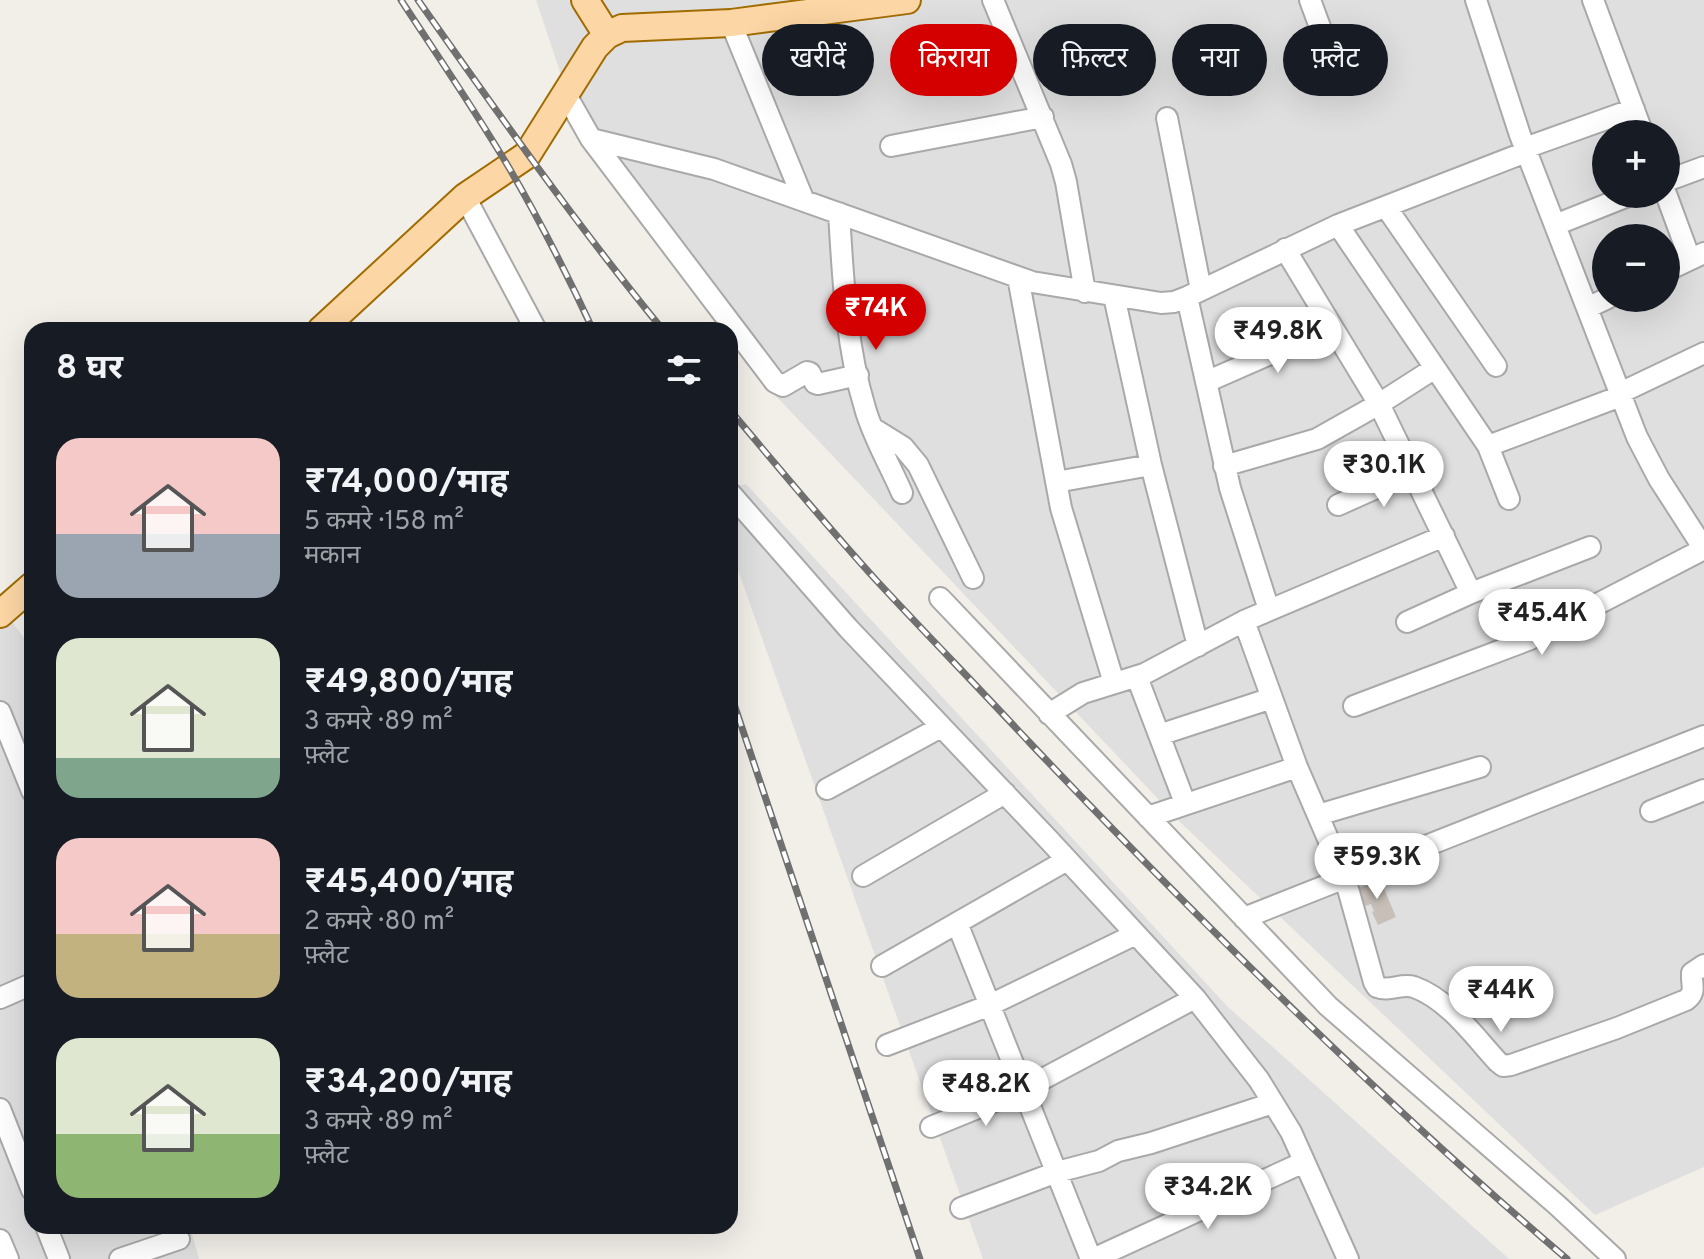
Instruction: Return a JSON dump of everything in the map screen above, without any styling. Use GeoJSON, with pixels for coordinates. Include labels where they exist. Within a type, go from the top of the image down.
{"type":"FeatureCollection","features":[{"type":"Feature","properties":{"kind":"main road"},"geometry":{"type":"LineString","coordinates":[[585,0],[607,35]]}},
{"type":"Feature","properties":{"kind":"main road"},"geometry":{"type":"LineString","coordinates":[[330,322],[465,197],[527,155],[595,47],[607,35],[622,28],[731,23],[907,0]]}},
{"type":"Feature","properties":{"kind":"main road"},"geometry":{"type":"LineString","coordinates":[[0,614],[24,593]]}},
{"type":"Feature","properties":{"kind":"street"},"geometry":{"type":"LineString","coordinates":[[993,0],[1055,147],[1066,182],[1085,292]]}},
{"type":"Feature","properties":{"kind":"street"},"geometry":{"type":"LineString","coordinates":[[1310,0],[1319,24]]}},
{"type":"Feature","properties":{"kind":"street"},"geometry":{"type":"LineString","coordinates":[[1354,706],[1528,640],[1704,549],[1637,437],[1526,150],[1476,0]]}},
{"type":"Feature","properties":{"kind":"street"},"geometry":{"type":"LineString","coordinates":[[1593,0],[1638,120]]}},
{"type":"Feature","properties":{"kind":"street"},"geometry":{"type":"LineString","coordinates":[[731,23],[804,201]]}},
{"type":"Feature","properties":{"kind":"street"},"geometry":{"type":"LineString","coordinates":[[566,95],[591,139],[730,322]]}},
{"type":"Feature","properties":{"kind":"street"},"geometry":{"type":"LineString","coordinates":[[591,139],[703,165],[1044,285],[1161,303],[1194,293],[1338,225],[1634,109]]}},
{"type":"Feature","properties":{"kind":"street"},"geometry":{"type":"LineString","coordinates":[[891,146],[1043,117]]}},
{"type":"Feature","properties":{"kind":"street"},"geometry":{"type":"LineString","coordinates":[[1167,118],[1206,382],[1238,517],[1269,610]]}},
{"type":"Feature","properties":{"kind":"street"},"geometry":{"type":"LineString","coordinates":[[1680,176],[1704,167]]}},
{"type":"Feature","properties":{"kind":"street"},"geometry":{"type":"LineString","coordinates":[[465,197],[532,322]]}},
{"type":"Feature","properties":{"kind":"street"},"geometry":{"type":"LineString","coordinates":[[1386,207],[1496,366]]}},
{"type":"Feature","properties":{"kind":"street"},"geometry":{"type":"LineString","coordinates":[[1555,225],[1598,208]]}},
{"type":"Feature","properties":{"kind":"street"},"geometry":{"type":"LineString","coordinates":[[1673,208],[1697,256]]}},
{"type":"Feature","properties":{"kind":"street"},"geometry":{"type":"LineString","coordinates":[[839,213],[846,315],[864,406],[902,493]]}},
{"type":"Feature","properties":{"kind":"street"},"geometry":{"type":"LineString","coordinates":[[1338,225],[1488,446],[1509,499]]}},
{"type":"Feature","properties":{"kind":"street"},"geometry":{"type":"LineString","coordinates":[[1285,249],[1379,404],[1471,593]]}},
{"type":"Feature","properties":{"kind":"street"},"geometry":{"type":"LineString","coordinates":[[1018,277],[1061,508],[1114,683]]}},
{"type":"Feature","properties":{"kind":"street"},"geometry":{"type":"LineString","coordinates":[[1114,296],[1151,465],[1198,646]]}},
{"type":"Feature","properties":{"kind":"street"},"geometry":{"type":"LineString","coordinates":[[1587,308],[1592,306]]}},
{"type":"Feature","properties":{"kind":"street"},"geometry":{"type":"LineString","coordinates":[[1206,382],[1332,327]]}},
{"type":"Feature","properties":{"kind":"street"},"geometry":{"type":"LineString","coordinates":[[738,333],[775,382],[783,386],[807,372],[818,384],[858,375]]}},
{"type":"Feature","properties":{"kind":"street"},"geometry":{"type":"LineString","coordinates":[[1488,446],[1621,394],[1704,353]]}},
{"type":"Feature","properties":{"kind":"street"},"geometry":{"type":"LineString","coordinates":[[1224,466],[1317,439],[1435,368]]}},
{"type":"Feature","properties":{"kind":"street"},"geometry":{"type":"LineString","coordinates":[[873,428],[903,447],[918,465],[973,578]]}},
{"type":"Feature","properties":{"kind":"street"},"geometry":{"type":"LineString","coordinates":[[1056,482],[1151,465]]}},
{"type":"Feature","properties":{"kind":"street"},"geometry":{"type":"LineString","coordinates":[[1338,505],[1412,472]]}},
{"type":"Feature","properties":{"kind":"street"},"geometry":{"type":"LineString","coordinates":[[738,502],[858,640],[1195,998],[1259,1080],[1291,1132],[1348,1259]]}},
{"type":"Feature","properties":{"kind":"street"},"geometry":{"type":"LineString","coordinates":[[1049,714],[1083,693],[1137,677],[1244,621],[1444,536]]}},
{"type":"Feature","properties":{"kind":"street"},"geometry":{"type":"LineString","coordinates":[[1407,622],[1471,593],[1590,547]]}},
{"type":"Feature","properties":{"kind":"street"},"geometry":{"type":"LineString","coordinates":[[940,598],[1328,1006],[1615,1259]]}},
{"type":"Feature","properties":{"kind":"street"},"geometry":{"type":"LineString","coordinates":[[1244,621],[1297,767],[1345,878],[1377,987],[1388,990],[1408,985],[1437,999],[1503,1066],[1591,1037],[1686,1000],[1693,991],[1692,973],[1704,965]]}},
{"type":"Feature","properties":{"kind":"street"},"geometry":{"type":"LineString","coordinates":[[1137,677],[1185,803]]}},
{"type":"Feature","properties":{"kind":"street"},"geometry":{"type":"LineString","coordinates":[[1159,735],[1272,698]]}},
{"type":"Feature","properties":{"kind":"street"},"geometry":{"type":"LineString","coordinates":[[0,712],[24,771]]}},
{"type":"Feature","properties":{"kind":"street"},"geometry":{"type":"LineString","coordinates":[[827,789],[941,727]]}},
{"type":"Feature","properties":{"kind":"street"},"geometry":{"type":"LineString","coordinates":[[1244,918],[1704,736]]}},
{"type":"Feature","properties":{"kind":"street"},"geometry":{"type":"LineString","coordinates":[[1148,817],[1297,767]]}},
{"type":"Feature","properties":{"kind":"street"},"geometry":{"type":"LineString","coordinates":[[1318,815],[1480,767]]}},
{"type":"Feature","properties":{"kind":"street"},"geometry":{"type":"LineString","coordinates":[[1651,811],[1704,790]]}},
{"type":"Feature","properties":{"kind":"street"},"geometry":{"type":"LineString","coordinates":[[863,876],[1005,793]]}},
{"type":"Feature","properties":{"kind":"street"},"geometry":{"type":"LineString","coordinates":[[882,966],[1067,860]]}},
{"type":"Feature","properties":{"kind":"street"},"geometry":{"type":"LineString","coordinates":[[957,923],[1057,1172],[1086,1257],[1304,1162]]}},
{"type":"Feature","properties":{"kind":"street"},"geometry":{"type":"LineString","coordinates":[[887,1045],[990,1005],[1136,934]]}},
{"type":"Feature","properties":{"kind":"street"},"geometry":{"type":"LineString","coordinates":[[0,998],[24,988]]}},
{"type":"Feature","properties":{"kind":"street"},"geometry":{"type":"LineString","coordinates":[[931,1127],[1024,1089],[1195,998]]}},
{"type":"Feature","properties":{"kind":"street"},"geometry":{"type":"LineString","coordinates":[[961,1208],[1057,1172],[1099,1161],[1118,1151],[1273,1103]]}},
{"type":"Feature","properties":{"kind":"street"},"geometry":{"type":"LineString","coordinates":[[0,1109],[24,1170]]}},
{"type":"Feature","properties":{"kind":"street"},"geometry":{"type":"LineString","coordinates":[[49,1234],[59,1259]]}},
{"type":"Feature","properties":{"kind":"street"},"geometry":{"type":"LineString","coordinates":[[0,1240],[8,1259]]}},
{"type":"Feature","properties":{"kind":"street"},"geometry":{"type":"LineString","coordinates":[[120,1259],[179,1241]]}},
{"type":"Feature","properties":{"kind":"shaded area"},"geometry":{"type":"Polygon","coordinates":[[[536,0],[1704,0],[1704,1167],[1595,1215],[1181,823],[775,395],[738,347],[738,322],[719,322],[586,149],[536,0]]]}},
{"type":"Feature","properties":{"kind":"shaded area"},"geometry":{"type":"Polygon","coordinates":[[[746,484],[1227,1006],[1509,1259],[983,1259],[738,570],[738,486],[746,484]]]}},
{"type":"Feature","properties":{"kind":"shaded area"},"geometry":{"type":"Polygon","coordinates":[[[0,605],[24,638],[24,1234],[192,1234],[199,1259],[0,1259],[0,605]]]}},
{"type":"Feature","properties":{"kind":"building"},"geometry":{"type":"Polygon","coordinates":[[[1380,879],[1396,917],[1378,925],[1371,904],[1362,907],[1355,890],[1380,879]]]}},
{"type":"Feature","properties":{"kind":"railway"},"geometry":{"type":"LineString","coordinates":[[401,0],[508,166],[589,322]]}},
{"type":"Feature","properties":{"kind":"railway"},"geometry":{"type":"LineString","coordinates":[[418,0],[568,209],[657,322]]}},
{"type":"Feature","properties":{"kind":"railway"},"geometry":{"type":"LineString","coordinates":[[738,420],[876,580],[1159,877],[1427,1136],[1567,1259]]}},
{"type":"Feature","properties":{"kind":"railway"},"geometry":{"type":"LineString","coordinates":[[738,716],[920,1259]]}}]}
